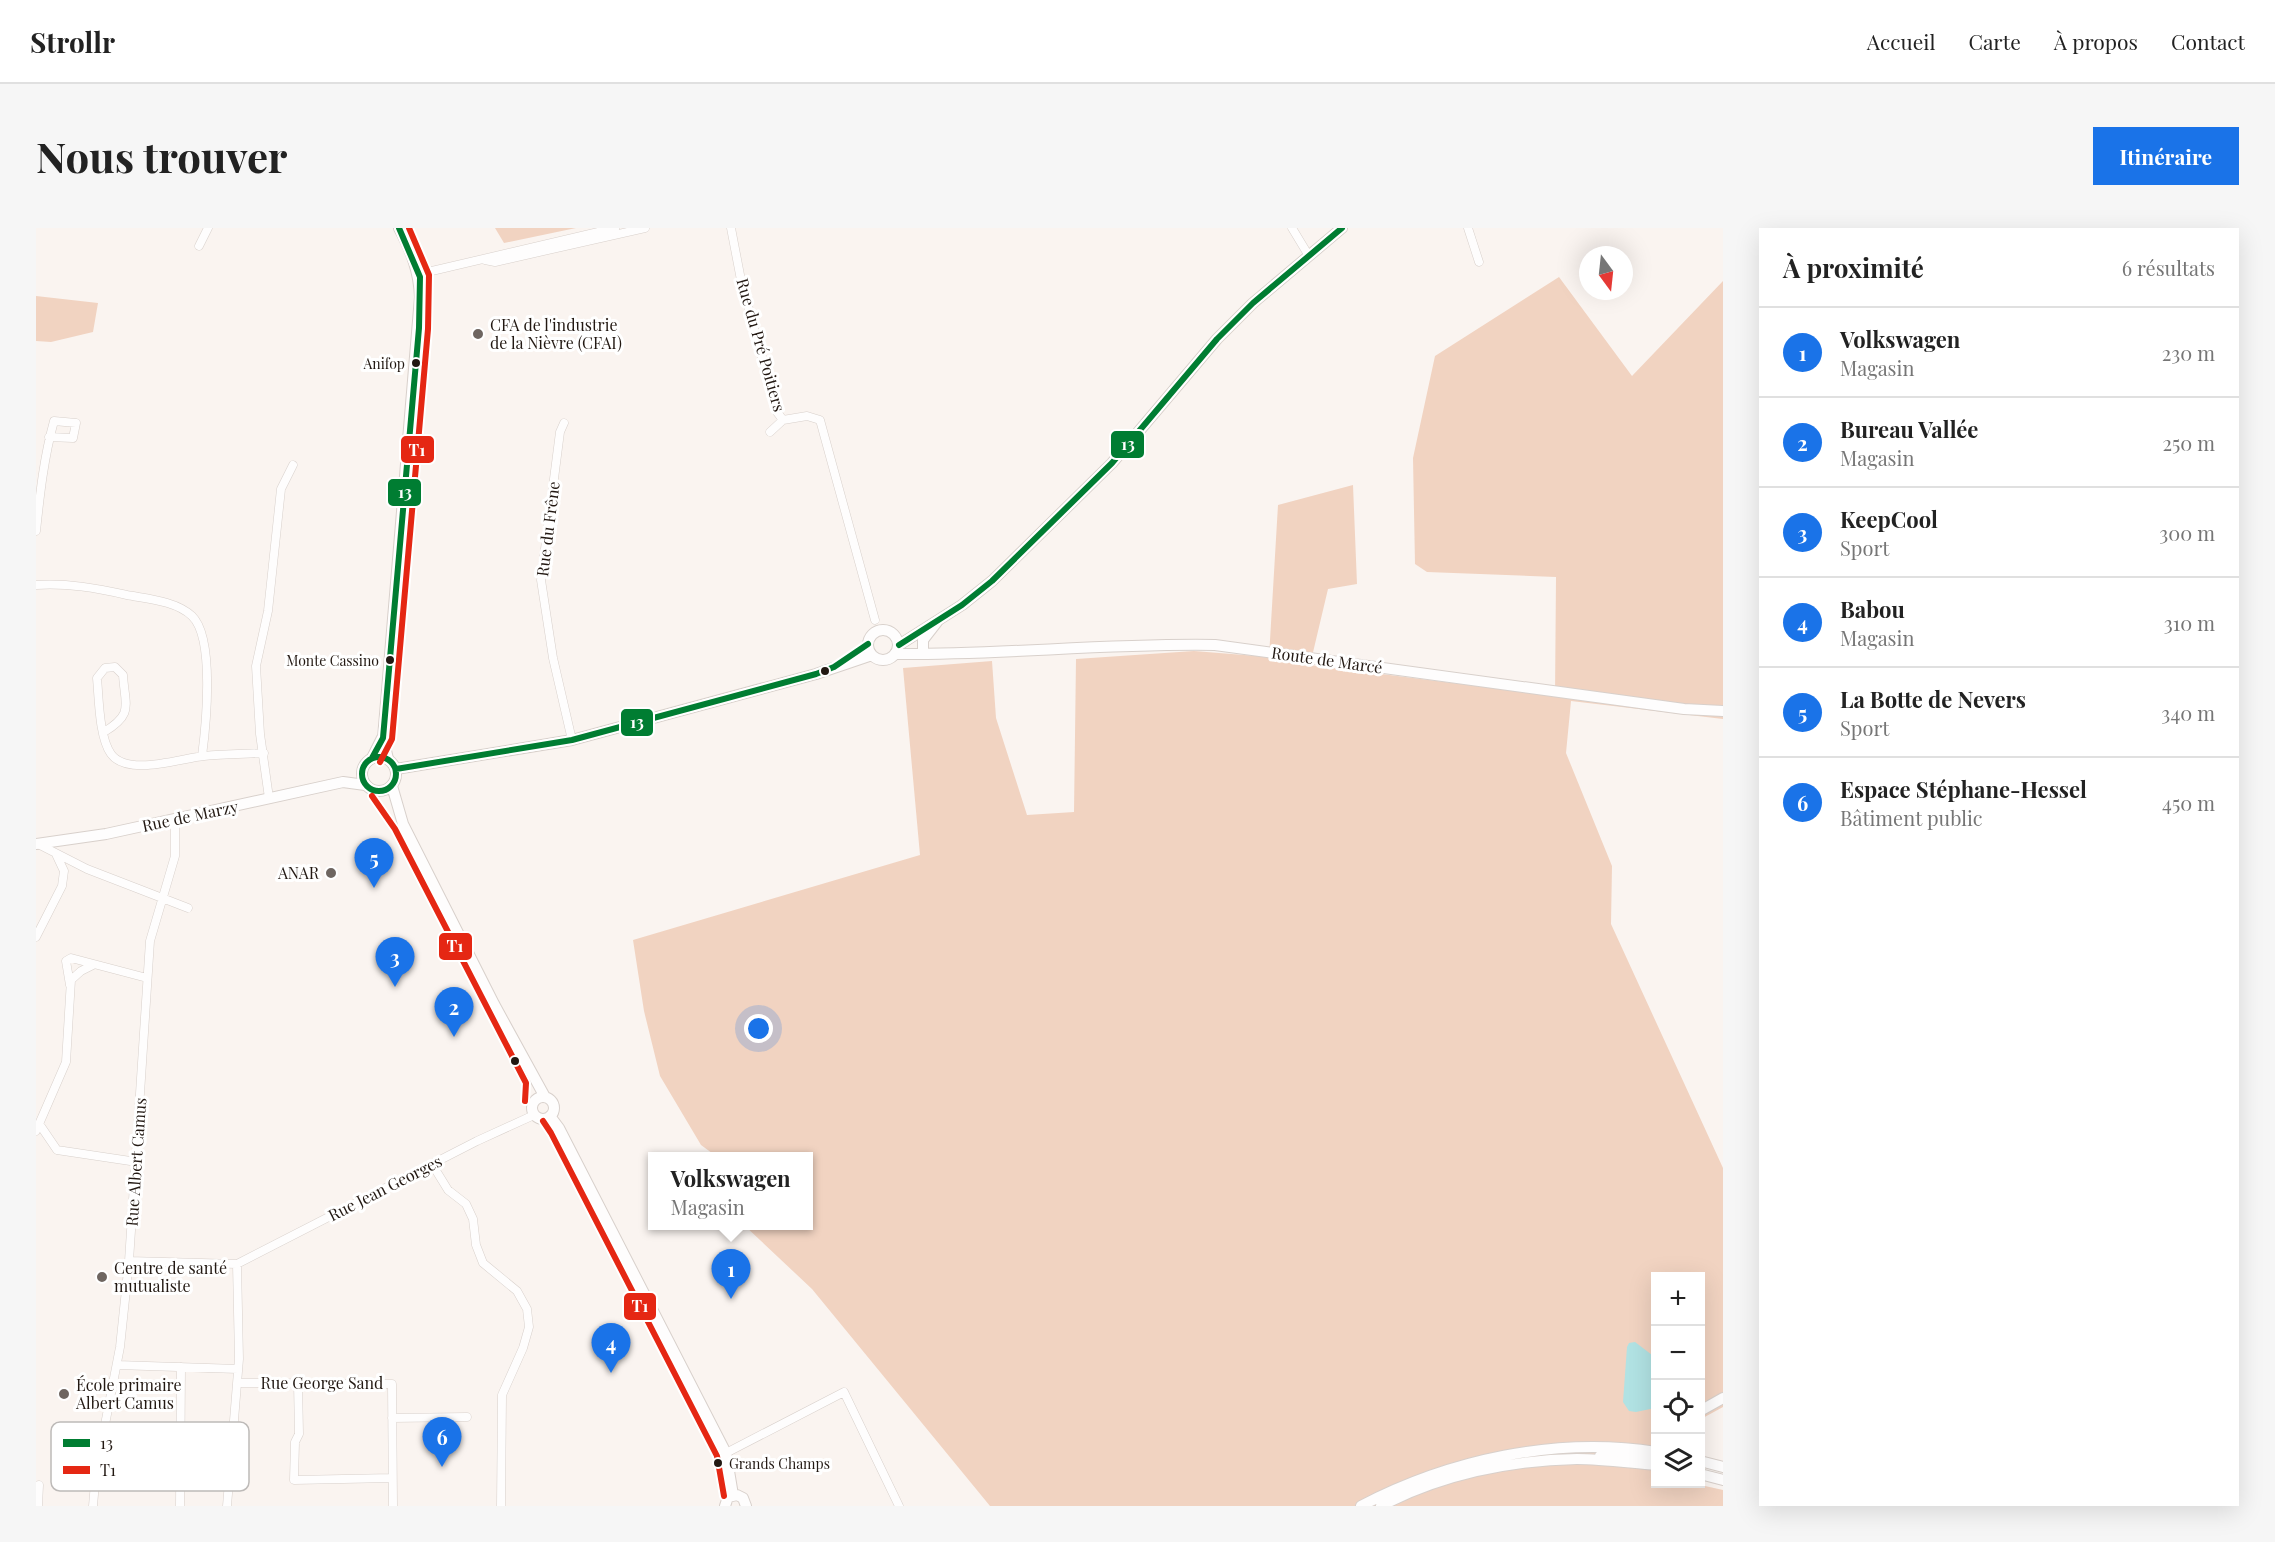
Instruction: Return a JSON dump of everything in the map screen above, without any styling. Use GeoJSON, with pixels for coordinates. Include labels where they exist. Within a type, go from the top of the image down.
{"type":"FeatureCollection","features":[{"type":"Feature","properties":{"kind":"main road"},"geometry":{"type":"LineString","coordinates":[[399,228],[419,274],[419,328],[382,738],[388,759],[396,769],[392,786],[404,824],[535,1082],[545,1097],[551,1100],[554,1107],[550,1116],[544,1119],[534,1115],[531,1108],[534,1101],[535,1082]]}},
{"type":"Feature","properties":{"kind":"main road"},"geometry":{"type":"LineString","coordinates":[[875,636],[897,645],[941,618],[992,581],[1141,431],[1217,339],[1253,303],[1342,228]]}},
{"type":"Feature","properties":{"kind":"main road"},"geometry":{"type":"LineString","coordinates":[[926,653],[923,640],[941,618]]}},
{"type":"Feature","properties":{"kind":"main road"},"geometry":{"type":"LineString","coordinates":[[872,655],[875,620]]}},
{"type":"Feature","properties":{"kind":"main road"},"geometry":{"type":"LineString","coordinates":[[834,667],[875,636]]}},
{"type":"Feature","properties":{"kind":"main road","name":"Route de Marcé"},"geometry":{"type":"LineString","coordinates":[[396,769],[572,740],[872,655],[884,660],[897,645],[926,653],[1166,644],[1215,645],[1684,709],[1723,711]]}},
{"type":"Feature","properties":{"kind":"main road"},"geometry":{"type":"LineString","coordinates":[[382,738],[372,758],[362,770],[365,785],[379,791],[404,824]]}},
{"type":"Feature","properties":{"kind":"main road"},"geometry":{"type":"LineString","coordinates":[[372,758],[388,759]]}},
{"type":"Feature","properties":{"kind":"main road","name":"Rue de Marzy"},"geometry":{"type":"LineString","coordinates":[[343,782],[362,770]]}},
{"type":"Feature","properties":{"kind":"main road","name":"Rue de Marzy"},"geometry":{"type":"LineString","coordinates":[[37,844],[106,834],[343,782],[365,785]]}},
{"type":"Feature","properties":{"kind":"main road"},"geometry":{"type":"LineString","coordinates":[[379,791],[392,786]]}},
{"type":"Feature","properties":{"kind":"main road"},"geometry":{"type":"LineString","coordinates":[[534,1101],[545,1097]]}},
{"type":"Feature","properties":{"kind":"main road"},"geometry":{"type":"LineString","coordinates":[[550,1116],[562,1134],[726,1453],[726,1502],[743,1498],[746,1506]]}},
{"type":"Feature","properties":{"kind":"main road"},"geometry":{"type":"LineString","coordinates":[[1705,1409],[1723,1398]]}},
{"type":"Feature","properties":{"kind":"main road"},"geometry":{"type":"LineString","coordinates":[[1361,1506],[1441,1473],[1506,1456],[1567,1448],[1651,1449]]}},
{"type":"Feature","properties":{"kind":"main road"},"geometry":{"type":"LineString","coordinates":[[1381,1506],[1446,1480],[1495,1468],[1618,1455],[1651,1458]]}},
{"type":"Feature","properties":{"kind":"main road"},"geometry":{"type":"LineString","coordinates":[[1579,1459],[1651,1465]]}},
{"type":"Feature","properties":{"kind":"main road"},"geometry":{"type":"LineString","coordinates":[[1705,1462],[1723,1467]]}},
{"type":"Feature","properties":{"kind":"main road"},"geometry":{"type":"LineString","coordinates":[[1705,1475],[1723,1480]]}},
{"type":"Feature","properties":{"kind":"street"},"geometry":{"type":"LineString","coordinates":[[200,246],[208,228]]}},
{"type":"Feature","properties":{"kind":"street"},"geometry":{"type":"LineString","coordinates":[[419,274],[615,228]]}},
{"type":"Feature","properties":{"kind":"street"},"geometry":{"type":"LineString","coordinates":[[484,260],[495,262],[645,228]]}},
{"type":"Feature","properties":{"kind":"street","name":"Rue du Pré Poitiers"},"geometry":{"type":"LineString","coordinates":[[731,228],[741,280],[777,412],[783,420],[807,416],[819,420],[875,620]]}},
{"type":"Feature","properties":{"kind":"street"},"geometry":{"type":"LineString","coordinates":[[1292,228],[1309,256]]}},
{"type":"Feature","properties":{"kind":"street"},"geometry":{"type":"LineString","coordinates":[[1468,228],[1479,262]]}},
{"type":"Feature","properties":{"kind":"street"},"geometry":{"type":"LineString","coordinates":[[770,432],[783,420]]}},
{"type":"Feature","properties":{"kind":"street","name":"Rue du Frêne"},"geometry":{"type":"LineString","coordinates":[[564,423],[560,432],[541,580],[553,658],[572,740]]}},
{"type":"Feature","properties":{"kind":"street"},"geometry":{"type":"LineString","coordinates":[[36,531],[40,458],[50,437]]}},
{"type":"Feature","properties":{"kind":"street"},"geometry":{"type":"LineString","coordinates":[[269,798],[256,666],[268,611],[281,489],[293,465]]}},
{"type":"Feature","properties":{"kind":"street"},"geometry":{"type":"LineString","coordinates":[[36,585],[63,583],[88,587],[171,604],[193,616],[203,633],[207,677],[207,723],[202,756]]}},
{"type":"Feature","properties":{"kind":"street"},"geometry":{"type":"LineString","coordinates":[[104,732],[123,720],[125,714],[123,675],[115,667],[105,668],[97,678],[104,732],[111,754],[123,762],[153,765],[202,756],[264,753]]}},
{"type":"Feature","properties":{"kind":"street","name":"Rue Albert Camus"},"geometry":{"type":"LineString","coordinates":[[106,1422],[117,1365],[129,1261],[150,941],[176,856],[175,819]]}},
{"type":"Feature","properties":{"kind":"street"},"geometry":{"type":"LineString","coordinates":[[37,844],[72,862],[188,908]]}},
{"type":"Feature","properties":{"kind":"street"},"geometry":{"type":"LineString","coordinates":[[36,937],[62,886],[64,871],[56,854]]}},
{"type":"Feature","properties":{"kind":"street"},"geometry":{"type":"LineString","coordinates":[[64,871],[72,862]]}},
{"type":"Feature","properties":{"kind":"street"},"geometry":{"type":"LineString","coordinates":[[71,987],[66,961],[71,958],[147,978]]}},
{"type":"Feature","properties":{"kind":"street"},"geometry":{"type":"LineString","coordinates":[[93,965],[81,970],[71,980],[66,1062],[38,1128],[57,1150],[137,1162]]}},
{"type":"Feature","properties":{"kind":"street","name":"Rue Jean Georges"},"geometry":{"type":"LineString","coordinates":[[237,1264],[432,1164],[534,1115]]}},
{"type":"Feature","properties":{"kind":"street"},"geometry":{"type":"LineString","coordinates":[[432,1164],[448,1190],[466,1204],[473,1219],[477,1245],[483,1263],[518,1291],[526,1309],[529,1327],[526,1338],[502,1395],[501,1506]]}},
{"type":"Feature","properties":{"kind":"street"},"geometry":{"type":"LineString","coordinates":[[129,1261],[237,1264],[240,1299],[234,1422]]}},
{"type":"Feature","properties":{"kind":"street"},"geometry":{"type":"LineString","coordinates":[[117,1365],[238,1369]]}},
{"type":"Feature","properties":{"kind":"street"},"geometry":{"type":"LineString","coordinates":[[181,1367],[181,1422]]}},
{"type":"Feature","properties":{"kind":"street","name":"Rue George Sand"},"geometry":{"type":"LineString","coordinates":[[237,1383],[392,1384],[393,1506]]}},
{"type":"Feature","properties":{"kind":"street"},"geometry":{"type":"LineString","coordinates":[[298,1383],[299,1434],[295,1442],[294,1480],[392,1478]]}},
{"type":"Feature","properties":{"kind":"street"},"geometry":{"type":"LineString","coordinates":[[726,1453],[844,1392],[899,1506]]}},
{"type":"Feature","properties":{"kind":"street"},"geometry":{"type":"LineString","coordinates":[[392,1418],[467,1418]]}},
{"type":"Feature","properties":{"kind":"street"},"geometry":{"type":"LineString","coordinates":[[38,1506],[39,1485]]}},
{"type":"Feature","properties":{"kind":"street","name":"Rue Albert Camus"},"geometry":{"type":"LineString","coordinates":[[93,1506],[94,1491]]}},
{"type":"Feature","properties":{"kind":"street"},"geometry":{"type":"LineString","coordinates":[[180,1491],[180,1506]]}},
{"type":"Feature","properties":{"kind":"street"},"geometry":{"type":"LineString","coordinates":[[227,1506],[228,1491]]}},
{"type":"Feature","properties":{"kind":"shaded area"},"geometry":{"type":"Polygon","coordinates":[[[495,228],[576,228],[504,243],[495,228]]]}},
{"type":"Feature","properties":{"kind":"shaded area"},"geometry":{"type":"Polygon","coordinates":[[[1559,277],[1632,376],[1723,281],[1723,719],[1571,701],[1566,753],[1612,866],[1611,924],[1723,1168],[1723,1407],[1705,1417],[1705,1272],[1651,1272],[1651,1488],[1705,1488],[1705,1486],[1723,1490],[1723,1506],[990,1506],[812,1289],[749,1230],[813,1230],[813,1152],[711,1152],[701,1145],[660,1076],[644,1011],[633,940],[920,855],[903,668],[992,661],[996,718],[1027,815],[1074,812],[1076,659],[1194,651],[1269,657],[1278,505],[1353,485],[1357,584],[1328,589],[1310,665],[1555,696],[1556,577],[1427,572],[1415,564],[1413,458],[1435,356],[1559,277]]]}},
{"type":"Feature","properties":{"kind":"shaded area"},"geometry":{"type":"Polygon","coordinates":[[[36,296],[98,303],[93,332],[51,342],[36,341],[36,296]]]}},
{"type":"Feature","properties":{"kind":"water"},"geometry":{"type":"Polygon","coordinates":[[[1635,1342],[1651,1354],[1651,1409],[1629,1411],[1623,1402],[1629,1343],[1635,1342]]]}},
{"type":"Feature","properties":{"kind":"transit line","name":"13"},"geometry":{"type":"LineString","coordinates":[[372,758],[383,738],[419,328],[420,277],[399,228]]}},
{"type":"Feature","properties":{"kind":"transit line","name":"T1"},"geometry":{"type":"LineString","coordinates":[[380,762],[392,739],[428,329],[429,275],[409,228]]}},
{"type":"Feature","properties":{"kind":"transit line","name":"13"},"geometry":{"type":"LineString","coordinates":[[899,645],[962,605],[992,581],[1112,463],[1217,339],[1253,303],[1342,228]]}},
{"type":"Feature","properties":{"kind":"transit line","name":"13"},"geometry":{"type":"LineString","coordinates":[[396,769],[572,740],[816,674],[834,667],[868,644]]}},
{"type":"Feature","properties":{"kind":"transit line","name":"13"},"geometry":{"type":"LineString","coordinates":[[379,757],[391,762],[396,774],[391,786],[379,791],[367,786],[362,774],[367,762],[379,757]]}},
{"type":"Feature","properties":{"kind":"transit line","name":"T1"},"geometry":{"type":"LineString","coordinates":[[372,796],[395,829],[526,1083],[525,1101]]}},
{"type":"Feature","properties":{"kind":"transit line","name":"T1"},"geometry":{"type":"LineString","coordinates":[[543,1121],[717,1456],[724,1496]]}},
{"type":"Feature","properties":{"kind":"place","name":"CFA de l'industrie de la Nièvre (CFAI)"},"geometry":{"type":"Point","coordinates":[478,334]}},
{"type":"Feature","properties":{"kind":"place","name":"Anifop"},"geometry":{"type":"Point","coordinates":[416,363]}},
{"type":"Feature","properties":{"kind":"place","name":"Monte Cassino"},"geometry":{"type":"Point","coordinates":[390,660]}},
{"type":"Feature","properties":{"kind":"place","name":"ANAR"},"geometry":{"type":"Point","coordinates":[331,873]}},
{"type":"Feature","properties":{"kind":"place","name":"La Botte de Nevers"},"geometry":{"type":"Point","coordinates":[374,888]}},
{"type":"Feature","properties":{"kind":"place","name":"KeepCool"},"geometry":{"type":"Point","coordinates":[395,987]}},
{"type":"Feature","properties":{"kind":"place","name":"Bureau Vallée"},"geometry":{"type":"Point","coordinates":[454,1037]}},
{"type":"Feature","properties":{"kind":"place","name":"Centre de santé mutualiste"},"geometry":{"type":"Point","coordinates":[102,1277]}},
{"type":"Feature","properties":{"kind":"place","name":"Volkswagen"},"geometry":{"type":"Point","coordinates":[731,1299]}},
{"type":"Feature","properties":{"kind":"place","name":"Babou"},"geometry":{"type":"Point","coordinates":[611,1373]}},
{"type":"Feature","properties":{"kind":"place","name":"École primaire Albert Camus"},"geometry":{"type":"Point","coordinates":[64,1394]}},
{"type":"Feature","properties":{"kind":"place","name":"Grands Champs"},"geometry":{"type":"Point","coordinates":[718,1463]}},
{"type":"Feature","properties":{"kind":"place","name":"Espace Stéphane-Hessel"},"geometry":{"type":"Point","coordinates":[442,1467]}}]}
